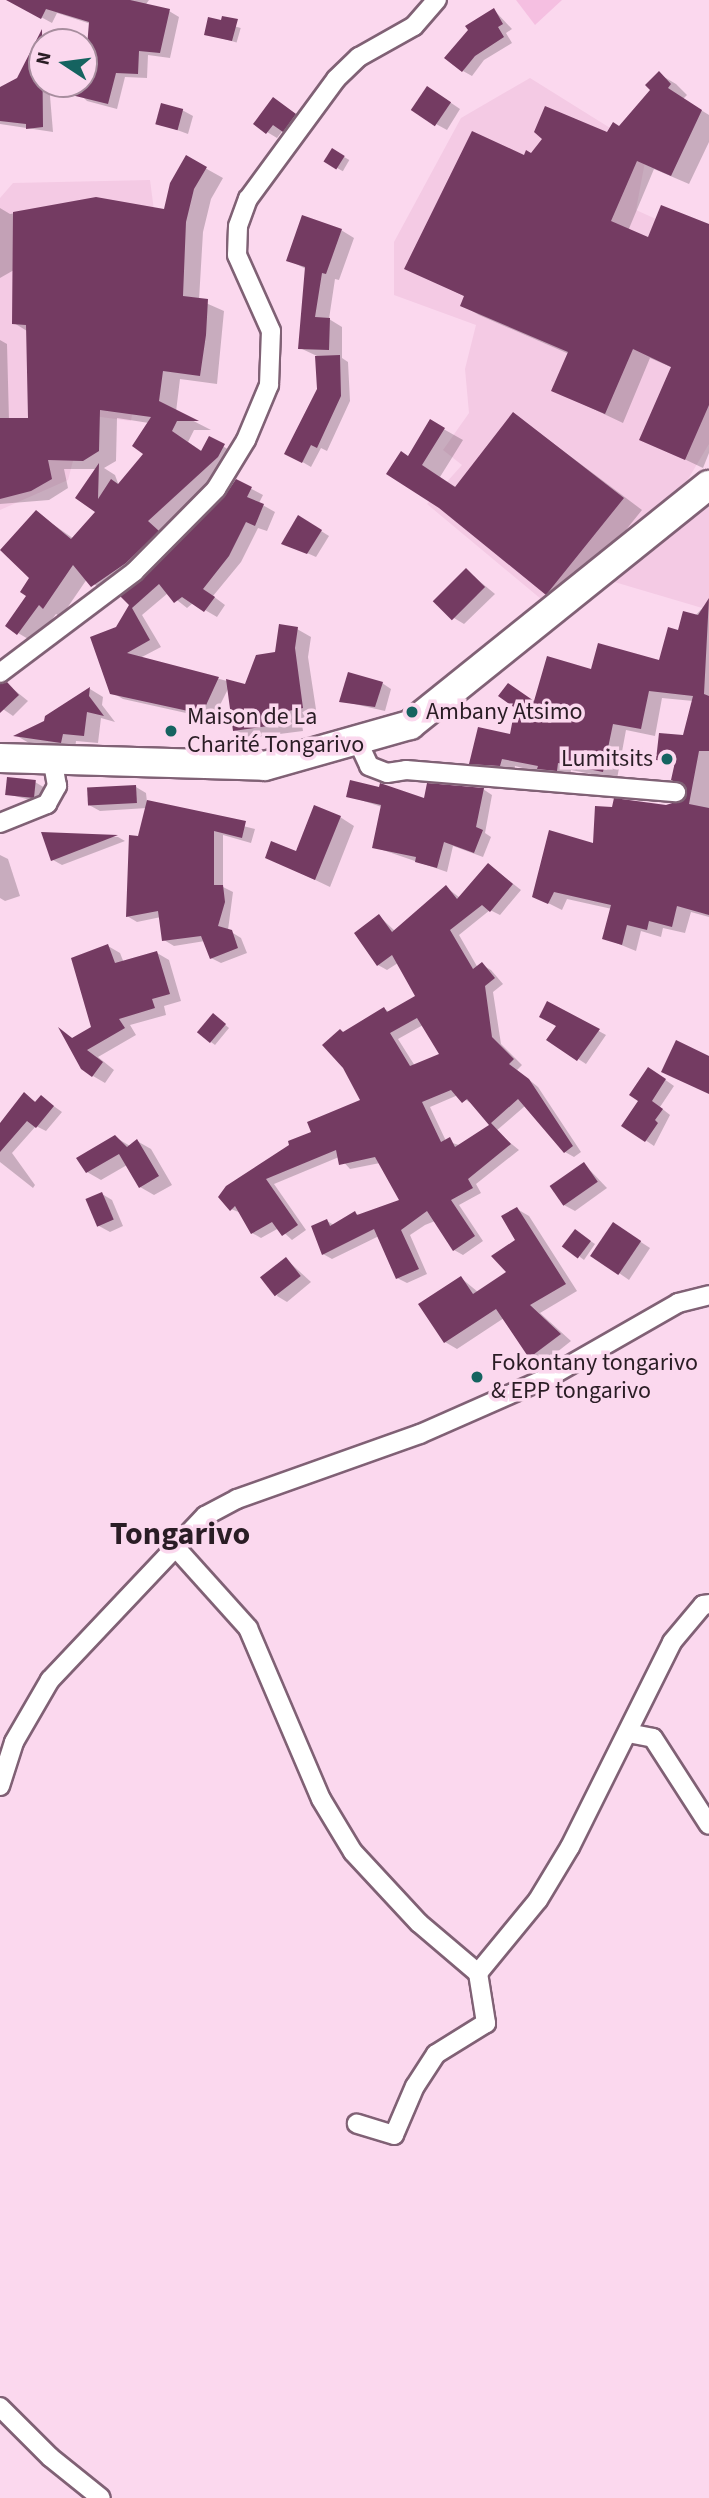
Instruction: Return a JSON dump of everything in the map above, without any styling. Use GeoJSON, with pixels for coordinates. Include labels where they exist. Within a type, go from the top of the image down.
{"type":"FeatureCollection","features":[{"type":"Feature","properties":{"kind":"main road"},"geometry":{"type":"LineString","coordinates":[[0,758],[265,765],[358,742],[410,725],[709,485]]}},
{"type":"Feature","properties":{"kind":"street"},"geometry":{"type":"LineString","coordinates":[[0,673],[134,572],[216,489],[246,440],[269,385],[271,331],[237,256],[238,226],[248,199],[336,79],[359,57],[414,26],[437,0]]}},
{"type":"Feature","properties":{"kind":"street"},"geometry":{"type":"LineString","coordinates":[[358,742],[369,766],[387,773],[406,770],[676,792]]}},
{"type":"Feature","properties":{"kind":"street"},"geometry":{"type":"LineString","coordinates":[[0,823],[47,804],[57,786],[52,759]]}},
{"type":"Feature","properties":{"kind":"street"},"geometry":{"type":"LineString","coordinates":[[0,1786],[14,1742],[50,1680],[205,1516],[237,1499],[420,1434],[549,1377],[678,1303],[709,1295]]}},
{"type":"Feature","properties":{"kind":"street"},"geometry":{"type":"LineString","coordinates":[[176,1548],[248,1628],[321,1799],[353,1852],[419,1923],[478,1973],[486,2023],[436,2054],[415,2086],[394,2135],[357,2124]]}},
{"type":"Feature","properties":{"kind":"street"},"geometry":{"type":"LineString","coordinates":[[478,1973],[538,1900],[628,1733],[673,1642],[703,1605],[709,1604]]}},
{"type":"Feature","properties":{"kind":"street"},"geometry":{"type":"LineString","coordinates":[[628,1733],[653,1738],[709,1825]]}},
{"type":"Feature","properties":{"kind":"street"},"geometry":{"type":"LineString","coordinates":[[0,2407],[50,2457],[101,2498]]}},
{"type":"Feature","properties":{"kind":"shaded area"},"geometry":{"type":"Polygon","coordinates":[[[516,0],[562,0],[535,25],[516,0]]]}},
{"type":"Feature","properties":{"kind":"shaded area"},"geometry":{"type":"Polygon","coordinates":[[[530,78],[647,151],[636,210],[709,243],[709,444],[684,486],[709,494],[709,610],[584,573],[547,604],[427,504],[462,465],[443,450],[469,413],[465,369],[476,325],[394,295],[394,242],[461,118],[530,78]]]}},
{"type":"Feature","properties":{"kind":"shaded area"},"geometry":{"type":"Polygon","coordinates":[[[150,180],[167,309],[145,332],[131,421],[85,415],[68,480],[0,510],[0,198],[13,183],[150,180]]]}},
{"type":"Feature","properties":{"kind":"building"},"geometry":{"type":"Polygon","coordinates":[[[6,0],[130,0],[170,9],[160,53],[139,51],[138,74],[116,73],[108,104],[84,98],[98,98],[98,28],[89,28],[89,22],[46,9],[41,19],[6,0]]]}},
{"type":"Feature","properties":{"kind":"building"},"geometry":{"type":"Polygon","coordinates":[[[494,8],[503,24],[498,27],[504,37],[475,56],[462,72],[444,58],[468,30],[465,26],[494,8]]]}},
{"type":"Feature","properties":{"kind":"building"},"geometry":{"type":"Polygon","coordinates":[[[222,16],[238,19],[232,41],[204,35],[208,17],[221,20],[222,16]]]}},
{"type":"Feature","properties":{"kind":"building"},"geometry":{"type":"Polygon","coordinates":[[[28,56],[28,98],[43,98],[43,127],[26,129],[26,124],[0,121],[0,87],[17,78],[28,56]]]}},
{"type":"Feature","properties":{"kind":"building"},"geometry":{"type":"Polygon","coordinates":[[[659,71],[671,84],[668,88],[702,110],[671,176],[637,161],[611,221],[648,237],[661,205],[709,224],[709,405],[685,460],[639,440],[671,367],[633,349],[605,414],[551,391],[568,352],[460,306],[464,296],[404,269],[472,131],[524,155],[526,150],[531,153],[542,139],[534,132],[545,106],[607,132],[613,122],[619,126],[650,90],[645,85],[659,71]]]}},
{"type":"Feature","properties":{"kind":"building"},"geometry":{"type":"Polygon","coordinates":[[[427,86],[451,102],[435,126],[411,110],[427,86]]]}},
{"type":"Feature","properties":{"kind":"building"},"geometry":{"type":"Polygon","coordinates":[[[273,97],[296,114],[283,132],[273,125],[266,134],[253,124],[273,97]]]}},
{"type":"Feature","properties":{"kind":"building"},"geometry":{"type":"Polygon","coordinates":[[[161,103],[183,109],[178,130],[155,124],[161,103]]]}},
{"type":"Feature","properties":{"kind":"building"},"geometry":{"type":"Polygon","coordinates":[[[332,148],[345,156],[336,170],[324,162],[332,148]]]}},
{"type":"Feature","properties":{"kind":"building"},"geometry":{"type":"Polygon","coordinates":[[[186,155],[207,167],[194,189],[186,222],[183,296],[208,299],[206,335],[200,376],[163,371],[159,401],[199,421],[177,421],[172,431],[201,451],[209,436],[225,444],[218,457],[148,521],[159,531],[126,563],[91,587],[73,565],[43,609],[39,605],[17,635],[5,626],[26,596],[20,592],[29,578],[0,550],[36,510],[71,539],[95,512],[75,498],[99,463],[98,499],[111,479],[118,484],[143,454],[132,446],[151,417],[100,410],[99,451],[83,461],[48,460],[52,479],[31,491],[0,499],[0,418],[28,418],[26,325],[12,324],[13,212],[96,197],[164,209],[170,183],[186,155]]]}},
{"type":"Feature","properties":{"kind":"building"},"geometry":{"type":"Polygon","coordinates":[[[302,215],[342,229],[326,274],[322,273],[315,317],[330,318],[329,350],[298,349],[305,267],[286,261],[302,215]]]}},
{"type":"Feature","properties":{"kind":"building"},"geometry":{"type":"Polygon","coordinates":[[[340,355],[341,396],[317,448],[311,445],[302,463],[284,454],[317,389],[315,356],[340,355]]]}},
{"type":"Feature","properties":{"kind":"building"},"geometry":{"type":"Polygon","coordinates":[[[513,412],[624,498],[546,595],[439,508],[386,474],[401,451],[408,456],[430,419],[445,428],[422,465],[455,487],[513,412]]]}},
{"type":"Feature","properties":{"kind":"building"},"geometry":{"type":"Polygon","coordinates":[[[236,479],[252,487],[247,497],[264,504],[255,526],[246,522],[229,556],[203,589],[215,597],[204,612],[182,597],[174,603],[159,584],[132,608],[150,640],[127,653],[219,677],[202,714],[110,694],[90,637],[116,627],[129,605],[120,596],[224,497],[236,479]]]}},
{"type":"Feature","properties":{"kind":"building"},"geometry":{"type":"Polygon","coordinates":[[[298,515],[322,530],[307,554],[281,544],[298,515]]]}},
{"type":"Feature","properties":{"kind":"building"},"geometry":{"type":"Polygon","coordinates":[[[466,568],[485,587],[452,620],[433,601],[466,568]]]}},
{"type":"Feature","properties":{"kind":"building"},"geometry":{"type":"Polygon","coordinates":[[[709,598],[704,694],[709,696],[709,751],[699,751],[689,804],[709,808],[709,915],[677,906],[672,927],[649,921],[647,930],[627,925],[622,945],[602,939],[611,905],[554,892],[548,904],[532,897],[549,830],[593,843],[595,806],[612,807],[614,798],[666,805],[685,799],[686,787],[671,780],[675,762],[656,760],[659,733],[683,735],[693,696],[649,691],[641,729],[613,724],[603,772],[558,763],[557,771],[537,769],[538,766],[502,759],[500,766],[469,764],[478,727],[510,734],[515,708],[498,696],[508,683],[534,701],[547,656],[591,669],[598,643],[659,660],[668,627],[678,630],[683,611],[698,615],[709,598]]]}},
{"type":"Feature","properties":{"kind":"building"},"geometry":{"type":"Polygon","coordinates":[[[279,624],[298,627],[295,648],[303,708],[288,711],[289,723],[233,731],[226,679],[245,684],[256,655],[275,652],[279,624]]]}},
{"type":"Feature","properties":{"kind":"building"},"geometry":{"type":"Polygon","coordinates":[[[348,672],[383,682],[375,707],[339,702],[348,672]]]}},
{"type":"Feature","properties":{"kind":"building"},"geometry":{"type":"Polygon","coordinates":[[[7,682],[19,695],[0,713],[0,684],[7,682]]]}},
{"type":"Feature","properties":{"kind":"building"},"geometry":{"type":"Polygon","coordinates":[[[90,687],[89,696],[104,716],[87,712],[84,736],[63,734],[61,743],[13,736],[44,721],[45,716],[90,687]]]}},
{"type":"Feature","properties":{"kind":"building"},"geometry":{"type":"Polygon","coordinates":[[[7,777],[36,780],[34,798],[5,795],[7,777]]]}},
{"type":"Feature","properties":{"kind":"building"},"geometry":{"type":"Polygon","coordinates":[[[350,780],[379,787],[380,783],[424,798],[427,783],[484,788],[476,827],[483,830],[474,853],[444,842],[437,868],[415,862],[416,857],[372,848],[381,805],[346,797],[350,780]]]}},
{"type":"Feature","properties":{"kind":"building"},"geometry":{"type":"Polygon","coordinates":[[[136,785],[137,803],[88,806],[87,788],[136,785]]]}},
{"type":"Feature","properties":{"kind":"building"},"geometry":{"type":"Polygon","coordinates":[[[147,800],[246,821],[242,838],[214,831],[214,885],[223,885],[225,902],[218,926],[232,930],[238,948],[210,959],[201,936],[162,941],[158,911],[126,917],[129,835],[138,836],[147,800]]]}},
{"type":"Feature","properties":{"kind":"building"},"geometry":{"type":"Polygon","coordinates":[[[314,805],[341,816],[315,880],[265,858],[271,841],[296,851],[314,805]]]}},
{"type":"Feature","properties":{"kind":"building"},"geometry":{"type":"Polygon","coordinates":[[[41,832],[118,835],[51,861],[41,832]]]}},
{"type":"Feature","properties":{"kind":"building"},"geometry":{"type":"Polygon","coordinates":[[[488,863],[513,884],[490,912],[482,905],[450,930],[473,969],[482,962],[495,978],[485,986],[492,1037],[514,1059],[509,1064],[529,1079],[573,1146],[564,1153],[518,1099],[491,1123],[511,1144],[468,1179],[473,1188],[451,1200],[475,1236],[453,1251],[427,1211],[401,1230],[419,1269],[396,1279],[374,1229],[322,1255],[311,1226],[327,1219],[330,1226],[355,1211],[357,1215],[399,1200],[375,1157],[339,1165],[336,1150],[266,1179],[298,1225],[282,1236],[272,1222],[251,1234],[235,1206],[230,1211],[218,1197],[226,1186],[289,1145],[288,1141],[311,1132],[307,1122],[360,1100],[343,1068],[322,1045],[340,1029],[343,1032],[384,1007],[387,1012],[415,996],[392,955],[377,966],[354,933],[379,914],[392,932],[446,885],[457,899],[488,863]],[[417,1018],[390,1033],[410,1066],[439,1054],[417,1018]],[[451,1090],[422,1102],[441,1142],[450,1137],[455,1147],[489,1125],[467,1099],[462,1103],[451,1090]]]}},
{"type":"Feature","properties":{"kind":"building"},"geometry":{"type":"Polygon","coordinates":[[[108,944],[115,963],[157,951],[170,994],[152,999],[155,1008],[119,1019],[125,1028],[87,1050],[103,1062],[92,1077],[81,1069],[58,1027],[72,1038],[91,1027],[71,958],[108,944]]]}},
{"type":"Feature","properties":{"kind":"building"},"geometry":{"type":"Polygon","coordinates":[[[547,1001],[600,1029],[577,1061],[546,1040],[556,1026],[539,1017],[547,1001]]]}},
{"type":"Feature","properties":{"kind":"building"},"geometry":{"type":"Polygon","coordinates":[[[213,1013],[226,1024],[210,1043],[197,1032],[213,1013]]]}},
{"type":"Feature","properties":{"kind":"building"},"geometry":{"type":"Polygon","coordinates":[[[676,1040],[709,1056],[709,1094],[661,1072],[676,1040]]]}},
{"type":"Feature","properties":{"kind":"building"},"geometry":{"type":"Polygon","coordinates":[[[648,1067],[666,1079],[652,1101],[663,1109],[655,1120],[658,1123],[645,1142],[621,1126],[638,1101],[629,1095],[648,1067]]]}},
{"type":"Feature","properties":{"kind":"building"},"geometry":{"type":"Polygon","coordinates":[[[24,1092],[35,1102],[41,1095],[54,1106],[36,1128],[27,1121],[0,1152],[0,1123],[24,1092]]]}},
{"type":"Feature","properties":{"kind":"building"},"geometry":{"type":"Polygon","coordinates":[[[115,1135],[127,1147],[137,1139],[159,1176],[139,1188],[119,1154],[86,1173],[76,1158],[115,1135]]]}},
{"type":"Feature","properties":{"kind":"building"},"geometry":{"type":"Polygon","coordinates":[[[584,1162],[598,1182],[563,1206],[550,1186],[584,1162]]]}},
{"type":"Feature","properties":{"kind":"building"},"geometry":{"type":"Polygon","coordinates":[[[102,1192],[114,1220],[97,1227],[85,1199],[102,1192]]]}},
{"type":"Feature","properties":{"kind":"building"},"geometry":{"type":"Polygon","coordinates":[[[517,1207],[566,1284],[530,1305],[561,1334],[529,1358],[496,1309],[444,1343],[418,1304],[461,1276],[473,1294],[506,1272],[491,1256],[515,1240],[501,1216],[517,1207]]]}},
{"type":"Feature","properties":{"kind":"building"},"geometry":{"type":"Polygon","coordinates":[[[613,1222],[641,1241],[618,1275],[590,1256],[613,1222]]]}},
{"type":"Feature","properties":{"kind":"building"},"geometry":{"type":"Polygon","coordinates":[[[575,1229],[591,1241],[578,1259],[562,1247],[575,1229]]]}},
{"type":"Feature","properties":{"kind":"building"},"geometry":{"type":"Polygon","coordinates":[[[286,1257],[301,1276],[275,1296],[260,1277],[286,1257]]]}},
{"type":"Feature","properties":{"kind":"place","name":"Ambany Atsimo"},"geometry":{"type":"Point","coordinates":[412,712]}},
{"type":"Feature","properties":{"kind":"place","name":"Maison de La Charité Tongarivo"},"geometry":{"type":"Point","coordinates":[171,731]}},
{"type":"Feature","properties":{"kind":"place","name":"Lumitsits"},"geometry":{"type":"Point","coordinates":[667,759]}},
{"type":"Feature","properties":{"kind":"place","name":"Fokontany tongarivo & EPP tongarivo"},"geometry":{"type":"Point","coordinates":[477,1377]}},
{"type":"Feature","properties":{"kind":"district","name":"Tongarivo"},"geometry":{"type":"Point","coordinates":[180,1534]}}]}
